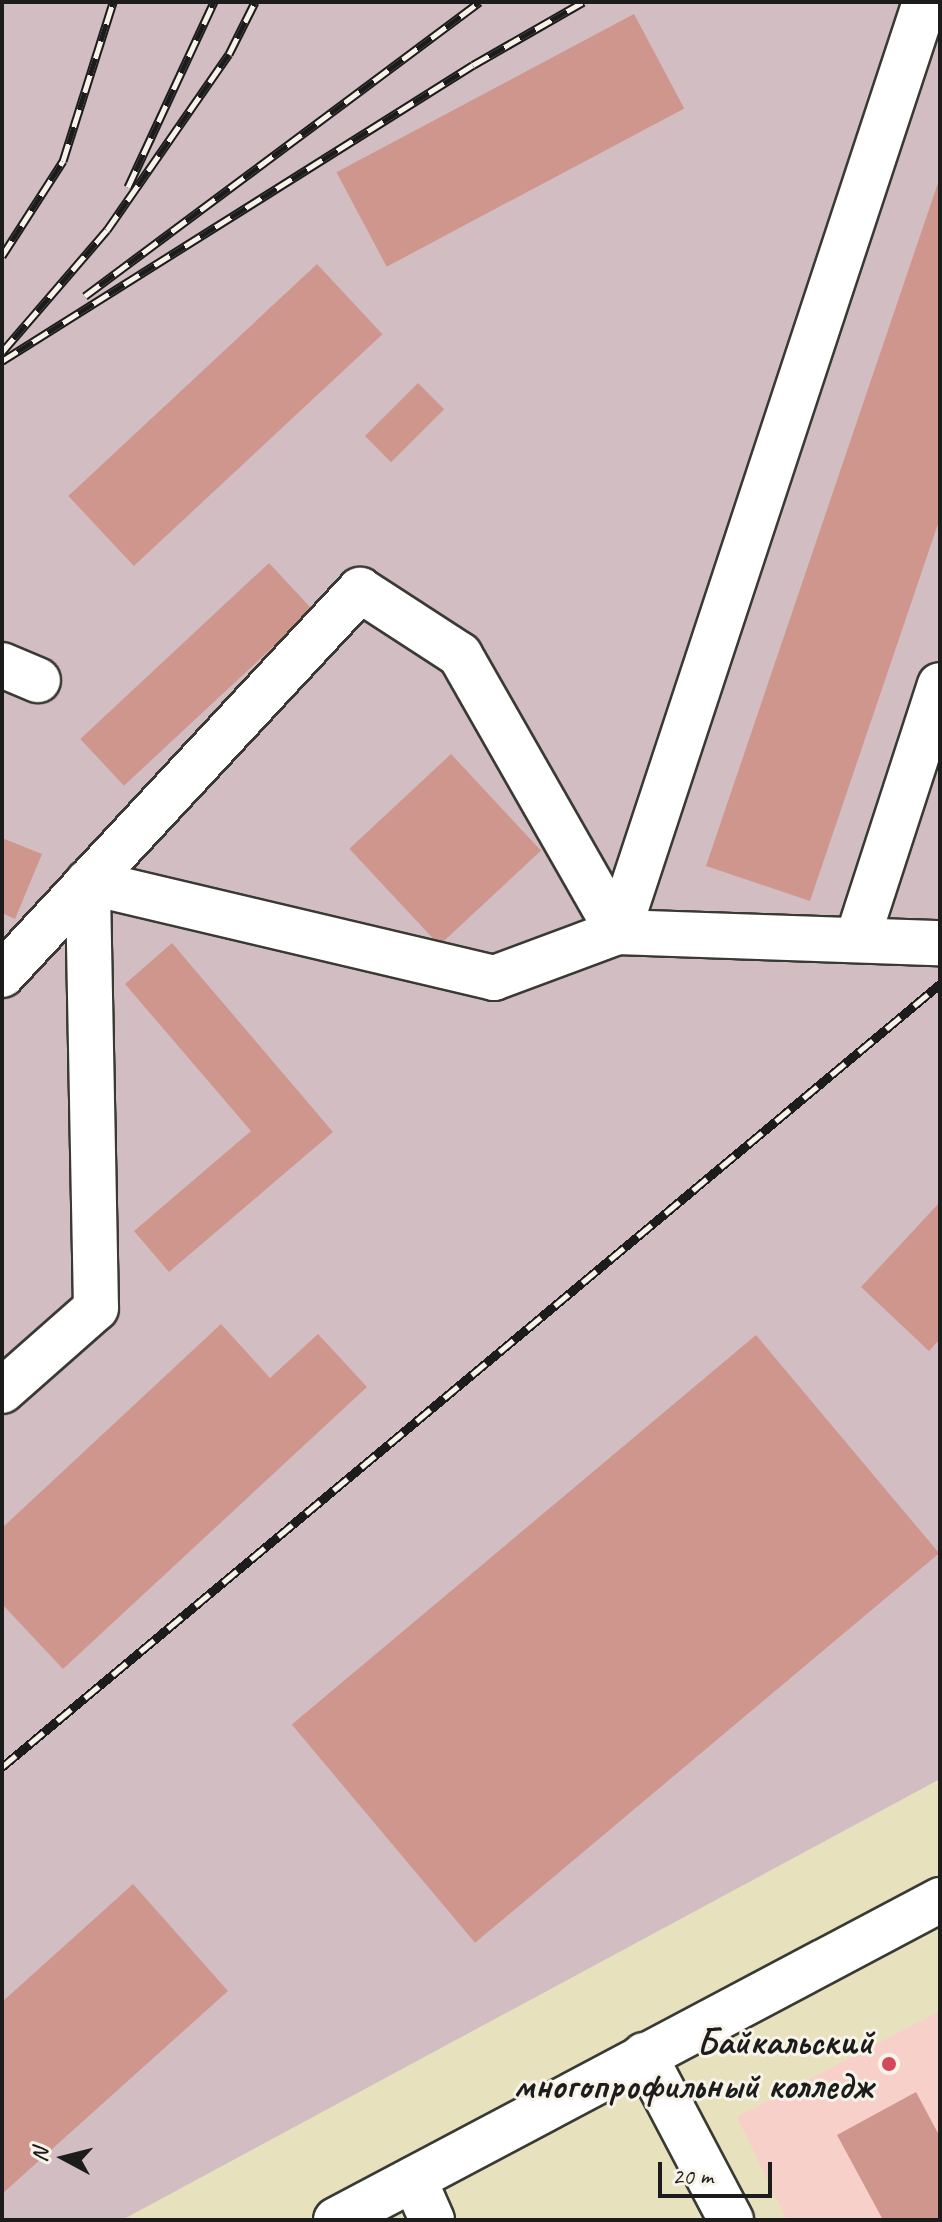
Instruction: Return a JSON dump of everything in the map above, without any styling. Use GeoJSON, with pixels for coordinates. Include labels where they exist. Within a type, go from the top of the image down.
{"type":"FeatureCollection","features":[{"type":"Feature","properties":{"kind":"main road"},"geometry":{"type":"LineString","coordinates":[[618,932],[925,2]]}},
{"type":"Feature","properties":{"kind":"main road"},"geometry":{"type":"LineString","coordinates":[[2,975],[360,590],[460,655],[618,932]]}},
{"type":"Feature","properties":{"kind":"main road"},"geometry":{"type":"LineString","coordinates":[[857,940],[940,685]]}},
{"type":"Feature","properties":{"kind":"main road"},"geometry":{"type":"LineString","coordinates":[[88,882],[494,978],[618,932],[940,943]]}},
{"type":"Feature","properties":{"kind":"main road"},"geometry":{"type":"LineString","coordinates":[[2,1391],[96,1308],[88,882]]}},
{"type":"Feature","properties":{"kind":"main road"},"geometry":{"type":"LineString","coordinates":[[336,2220],[940,1900]]}},
{"type":"Feature","properties":{"kind":"main road"},"geometry":{"type":"LineString","coordinates":[[644,2055],[731,2220]]}},
{"type":"Feature","properties":{"kind":"main road"},"geometry":{"type":"LineString","coordinates":[[414,2179],[432,2220]]}},
{"type":"Feature","properties":{"kind":"shaded area"},"geometry":{"type":"Polygon","coordinates":[[[2,2],[940,2],[940,1779],[122,2220],[2,2220],[2,2]]]}},
{"type":"Feature","properties":{"kind":"shaded area","name":"Байкальский многопрофильный колледж"},"geometry":{"type":"Polygon","coordinates":[[[940,2011],[940,2220],[787,2220],[737,2117],[940,2011]]]}},
{"type":"Feature","properties":{"kind":"building"},"geometry":{"type":"Polygon","coordinates":[[[634,14],[684,108],[387,267],[336,172],[634,14]]]}},
{"type":"Feature","properties":{"kind":"building"},"geometry":{"type":"Polygon","coordinates":[[[940,177],[940,518],[810,901],[706,866],[940,177]]]}},
{"type":"Feature","properties":{"kind":"building"},"geometry":{"type":"Polygon","coordinates":[[[317,264],[382,334],[134,566],[68,496],[317,264]]]}},
{"type":"Feature","properties":{"kind":"building"},"geometry":{"type":"Polygon","coordinates":[[[418,383],[444,409],[391,462],[365,436],[418,383]]]}},
{"type":"Feature","properties":{"kind":"building"},"geometry":{"type":"Polygon","coordinates":[[[269,563],[313,610],[124,786],[80,739],[269,563]]]}},
{"type":"Feature","properties":{"kind":"building"},"geometry":{"type":"Polygon","coordinates":[[[451,754],[541,851],[439,945],[349,849],[451,754]]]}},
{"type":"Feature","properties":{"kind":"building"},"geometry":{"type":"Polygon","coordinates":[[[2,838],[42,854],[15,919],[2,913],[2,838]]]}},
{"type":"Feature","properties":{"kind":"building"},"geometry":{"type":"Polygon","coordinates":[[[172,943],[333,1132],[169,1272],[134,1231],[251,1131],[125,984],[172,943]]]}},
{"type":"Feature","properties":{"kind":"building"},"geometry":{"type":"Polygon","coordinates":[[[940,1202],[940,1339],[929,1351],[861,1287],[940,1202]]]}},
{"type":"Feature","properties":{"kind":"building"},"geometry":{"type":"Polygon","coordinates":[[[221,1324],[270,1378],[318,1334],[367,1387],[63,1669],[2,1604],[2,1528],[221,1324]]]}},
{"type":"Feature","properties":{"kind":"building"},"geometry":{"type":"Polygon","coordinates":[[[756,1335],[939,1553],[475,1943],[292,1725],[756,1335]]]}},
{"type":"Feature","properties":{"kind":"building"},"geometry":{"type":"Polygon","coordinates":[[[133,1884],[228,1991],[2,2194],[2,2002],[133,1884]]]}},
{"type":"Feature","properties":{"kind":"building"},"geometry":{"type":"Polygon","coordinates":[[[916,2092],[940,2137],[940,2220],[883,2220],[837,2135],[916,2092]]]}},
{"type":"Feature","properties":{"kind":"railway"},"geometry":{"type":"LineString","coordinates":[[2,256],[63,161],[113,2]]}},
{"type":"Feature","properties":{"kind":"railway"},"geometry":{"type":"LineString","coordinates":[[128,187],[214,2]]}},
{"type":"Feature","properties":{"kind":"railway"},"geometry":{"type":"LineString","coordinates":[[2,352],[107,230],[229,54],[255,2]]}},
{"type":"Feature","properties":{"kind":"railway"},"geometry":{"type":"LineString","coordinates":[[85,296],[480,2]]}},
{"type":"Feature","properties":{"kind":"railway"},"geometry":{"type":"LineString","coordinates":[[2,361],[473,65],[583,2]]}},
{"type":"Feature","properties":{"kind":"railway"},"geometry":{"type":"LineString","coordinates":[[2,1767],[940,984]]}},
{"type":"Feature","properties":{"kind":"place","name":"Байкальский многопрофильный колледж"},"geometry":{"type":"Point","coordinates":[889,2064]}}]}
